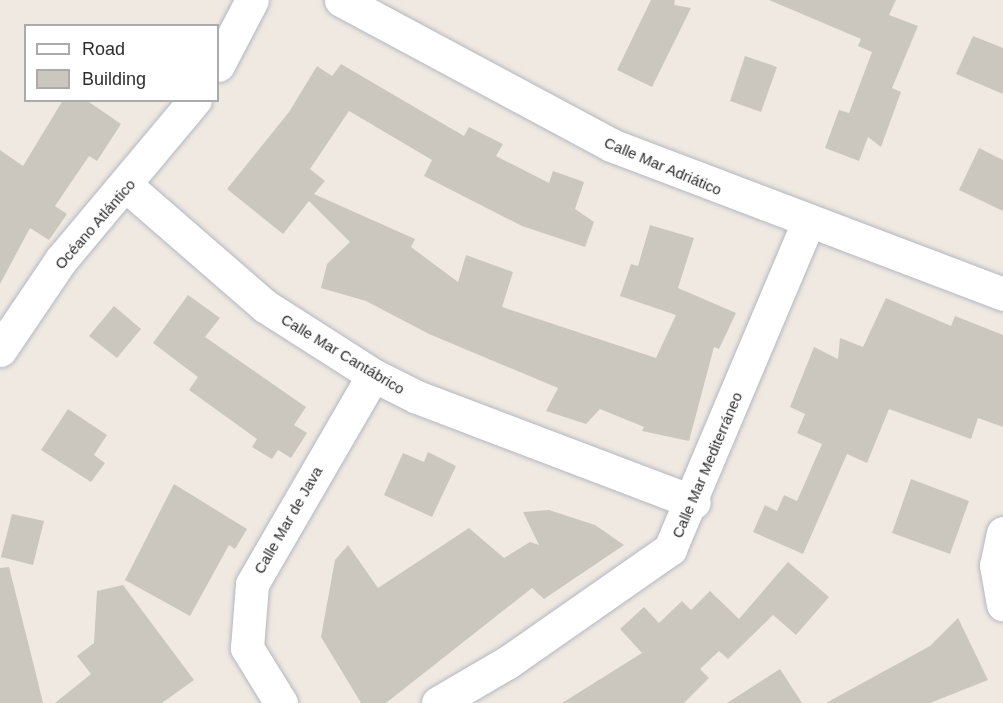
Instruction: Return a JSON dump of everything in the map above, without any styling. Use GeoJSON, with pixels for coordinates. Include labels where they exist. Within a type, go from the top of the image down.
{"type":"FeatureCollection","features":[{"type":"Feature","properties":{"kind":"street"},"geometry":{"type":"LineString","coordinates":[[219,63],[252,0]]}},
{"type":"Feature","properties":{"kind":"street","name":"Calle Mar Adriático"},"geometry":{"type":"LineString","coordinates":[[340,0],[611,145],[808,223],[1003,294]]}},
{"type":"Feature","properties":{"kind":"street","name":"Océano Atlántico"},"geometry":{"type":"LineString","coordinates":[[0,350],[61,260],[128,187],[193,102]]}},
{"type":"Feature","properties":{"kind":"street","name":"Calle Mar Cantábrico"},"geometry":{"type":"LineString","coordinates":[[128,187],[265,306],[373,375],[694,502]]}},
{"type":"Feature","properties":{"kind":"street","name":"Calle Mar Mediterráneo"},"geometry":{"type":"LineString","coordinates":[[438,703],[644,571],[670,549],[694,502],[808,223]]}},
{"type":"Feature","properties":{"kind":"street","name":"Calle Mar de Java"},"geometry":{"type":"LineString","coordinates":[[281,703],[247,648],[252,584],[373,375]]}},
{"type":"Feature","properties":{"kind":"street"},"geometry":{"type":"LineString","coordinates":[[1003,533],[996,565],[1003,604]]}},
{"type":"Feature","properties":{"kind":"building"},"geometry":{"type":"Polygon","coordinates":[[[651,0],[675,0],[674,5],[691,8],[652,87],[617,70],[651,0]]]}},
{"type":"Feature","properties":{"kind":"building"},"geometry":{"type":"Polygon","coordinates":[[[769,0],[896,0],[889,15],[918,26],[892,88],[901,92],[881,147],[868,137],[859,161],[825,148],[839,110],[849,113],[872,52],[858,46],[861,39],[769,0]]]}},
{"type":"Feature","properties":{"kind":"building"},"geometry":{"type":"Polygon","coordinates":[[[973,36],[1003,48],[1003,94],[956,74],[973,36]]]}},
{"type":"Feature","properties":{"kind":"building"},"geometry":{"type":"Polygon","coordinates":[[[745,56],[777,67],[761,112],[730,101],[745,56]]]}},
{"type":"Feature","properties":{"kind":"building"},"geometry":{"type":"Polygon","coordinates":[[[341,64],[464,136],[469,127],[503,144],[496,156],[549,183],[553,171],[584,182],[575,209],[594,222],[585,247],[522,226],[424,176],[432,160],[349,111],[310,169],[325,181],[314,194],[415,239],[411,247],[458,282],[466,255],[513,272],[502,307],[656,358],[676,315],[620,296],[631,264],[638,266],[650,225],[694,238],[678,288],[736,313],[719,349],[714,347],[689,441],[642,431],[644,427],[600,409],[586,424],[546,411],[558,388],[429,334],[366,301],[321,288],[327,264],[350,242],[309,201],[283,234],[227,189],[289,112],[317,66],[332,76],[341,64]]]}},
{"type":"Feature","properties":{"kind":"building"},"geometry":{"type":"Polygon","coordinates":[[[62,102],[89,102],[121,124],[97,161],[89,156],[55,206],[67,214],[49,240],[30,228],[0,284],[0,150],[23,166],[62,102]]]}},
{"type":"Feature","properties":{"kind":"building"},"geometry":{"type":"Polygon","coordinates":[[[979,148],[1003,160],[1003,211],[959,190],[979,148]]]}},
{"type":"Feature","properties":{"kind":"building"},"geometry":{"type":"Polygon","coordinates":[[[188,295],[220,318],[205,337],[306,407],[294,425],[307,433],[291,458],[278,450],[272,459],[252,447],[257,439],[189,390],[198,377],[153,343],[188,295]]]}},
{"type":"Feature","properties":{"kind":"building"},"geometry":{"type":"Polygon","coordinates":[[[886,298],[951,326],[955,316],[1003,335],[1003,427],[978,418],[971,439],[889,409],[867,463],[847,454],[803,554],[753,532],[765,505],[777,511],[784,495],[797,501],[822,444],[797,433],[805,414],[790,407],[814,347],[838,359],[840,338],[863,347],[886,298]]]}},
{"type":"Feature","properties":{"kind":"building"},"geometry":{"type":"Polygon","coordinates":[[[114,306],[141,329],[117,358],[89,336],[114,306]]]}},
{"type":"Feature","properties":{"kind":"building"},"geometry":{"type":"Polygon","coordinates":[[[68,409],[107,435],[94,455],[105,463],[91,482],[41,450],[68,409]]]}},
{"type":"Feature","properties":{"kind":"building"},"geometry":{"type":"Polygon","coordinates":[[[428,452],[456,466],[432,517],[384,495],[403,453],[424,462],[428,452]]]}},
{"type":"Feature","properties":{"kind":"building"},"geometry":{"type":"Polygon","coordinates":[[[911,479],[969,501],[950,554],[892,533],[911,479]]]}},
{"type":"Feature","properties":{"kind":"building"},"geometry":{"type":"Polygon","coordinates":[[[174,484],[247,529],[235,549],[229,545],[190,616],[125,580],[174,484]]]}},
{"type":"Feature","properties":{"kind":"building"},"geometry":{"type":"Polygon","coordinates":[[[549,510],[595,525],[624,545],[544,599],[532,588],[386,703],[361,703],[321,637],[335,560],[348,545],[378,588],[469,528],[504,558],[530,542],[539,545],[523,512],[549,510]]]}},
{"type":"Feature","properties":{"kind":"building"},"geometry":{"type":"Polygon","coordinates":[[[12,514],[44,521],[33,565],[1,557],[12,514]]]}},
{"type":"Feature","properties":{"kind":"building"},"geometry":{"type":"Polygon","coordinates":[[[788,562],[829,597],[796,635],[773,615],[728,659],[719,651],[700,669],[709,678],[684,703],[562,703],[642,653],[620,629],[644,607],[659,623],[682,601],[691,610],[710,591],[739,619],[788,562]]]}},
{"type":"Feature","properties":{"kind":"building"},"geometry":{"type":"Polygon","coordinates":[[[9,567],[43,703],[0,703],[0,568],[9,567]]]}},
{"type":"Feature","properties":{"kind":"building"},"geometry":{"type":"Polygon","coordinates":[[[123,585],[194,680],[162,703],[55,703],[91,674],[77,656],[94,643],[97,591],[123,585]]]}},
{"type":"Feature","properties":{"kind":"building"},"geometry":{"type":"Polygon","coordinates":[[[958,618],[988,680],[930,703],[826,703],[930,646],[958,618]]]}},
{"type":"Feature","properties":{"kind":"building"},"geometry":{"type":"Polygon","coordinates":[[[780,669],[802,703],[727,703],[780,669]]]}}]}
